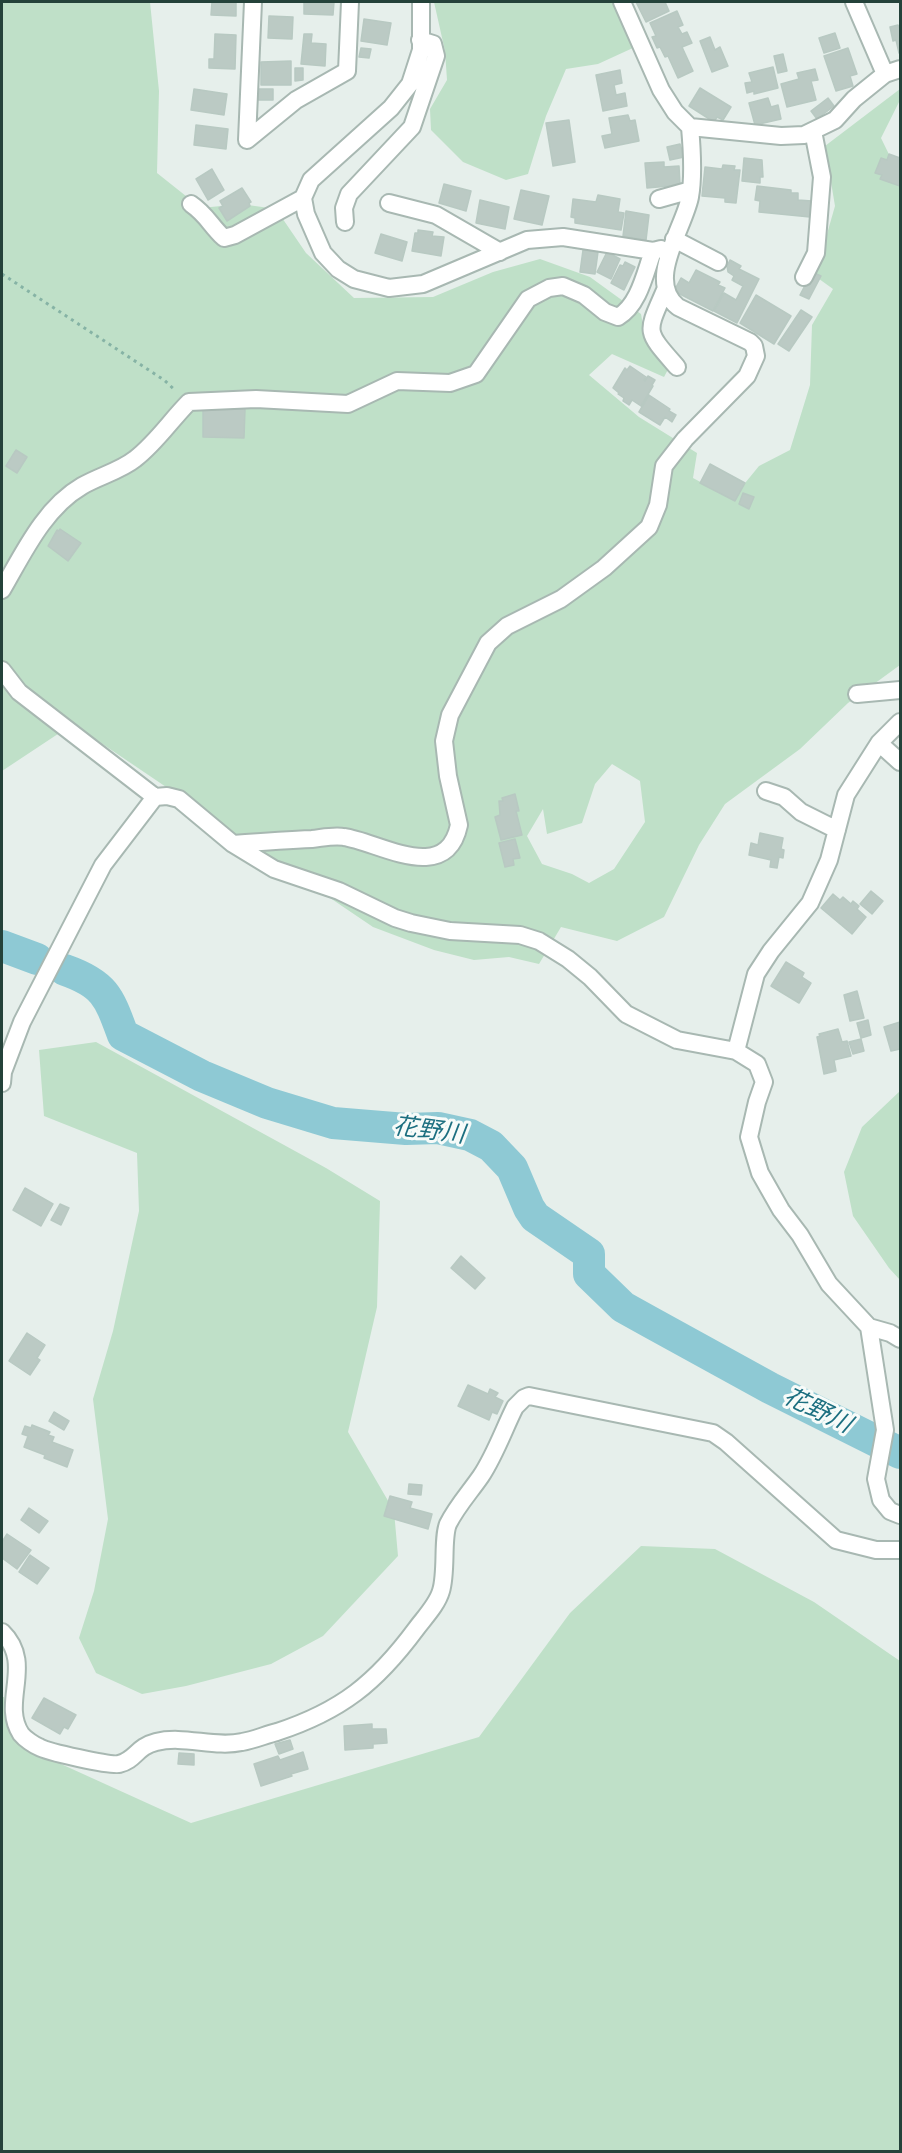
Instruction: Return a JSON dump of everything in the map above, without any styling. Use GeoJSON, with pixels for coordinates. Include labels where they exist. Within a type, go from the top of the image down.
{"type":"FeatureCollection","features":[{"type":"Feature","properties":{"kind":"street"},"geometry":{"type":"LineString","coordinates":[[253,2],[247,140],[296,100],[347,71],[350,2]]}},
{"type":"Feature","properties":{"kind":"street"},"geometry":{"type":"LineString","coordinates":[[421,2],[421,50],[410,84],[391,108],[311,180],[303,198],[306,214],[323,253],[343,273],[368,284],[389,288],[423,284],[527,240],[563,237],[653,251],[672,243],[718,262]]}},
{"type":"Feature","properties":{"kind":"street"},"geometry":{"type":"LineString","coordinates":[[622,2],[661,90],[675,112],[690,127],[781,136],[804,135],[835,120],[854,99],[892,72],[854,2]]}},
{"type":"Feature","properties":{"kind":"street"},"geometry":{"type":"LineString","coordinates":[[345,222],[344,208],[350,194],[411,127],[436,56],[433,44],[420,40]]}},
{"type":"Feature","properties":{"kind":"street"},"geometry":{"type":"LineString","coordinates":[[233,844],[344,837],[397,854],[420,857],[431,857],[450,846],[458,832],[459,825],[448,777],[444,741],[450,715],[488,643],[507,626],[570,593],[604,568],[648,527],[658,505],[664,466],[685,439],[747,376],[756,356],[754,346],[750,342],[678,308],[670,301],[666,288],[665,278],[672,243],[683,222],[691,190],[690,127]]}},
{"type":"Feature","properties":{"kind":"street"},"geometry":{"type":"LineString","coordinates":[[804,277],[816,253],[822,177],[813,131]]}},
{"type":"Feature","properties":{"kind":"street"},"geometry":{"type":"LineString","coordinates":[[659,199],[691,190]]}},
{"type":"Feature","properties":{"kind":"street"},"geometry":{"type":"LineString","coordinates":[[191,204],[203,212],[214,229],[224,238],[235,235],[303,198]]}},
{"type":"Feature","properties":{"kind":"street"},"geometry":{"type":"LineString","coordinates":[[389,203],[436,215],[500,252]]}},
{"type":"Feature","properties":{"kind":"street"},"geometry":{"type":"LineString","coordinates":[[2,590],[31,540],[52,512],[81,486],[133,461],[189,402],[256,399],[348,404],[397,381],[450,383],[476,374],[528,299],[549,288],[563,286],[584,295],[605,312],[618,317],[628,312],[639,291],[653,251]]}},
{"type":"Feature","properties":{"kind":"street"},"geometry":{"type":"LineString","coordinates":[[666,288],[650,324],[652,339],[677,367]]}},
{"type":"Feature","properties":{"kind":"street"},"geometry":{"type":"LineString","coordinates":[[2,670],[19,692],[155,796],[179,799],[233,844],[274,868],[339,891],[395,918],[450,931],[520,935],[539,941],[590,976],[626,1014],[677,1040],[736,1051],[757,1064],[764,1082],[749,1137],[760,1173],[829,1284],[869,1327],[890,1333],[900,1340]]}},
{"type":"Feature","properties":{"kind":"street"},"geometry":{"type":"LineString","coordinates":[[857,694],[900,690]]}},
{"type":"Feature","properties":{"kind":"street"},"geometry":{"type":"LineString","coordinates":[[736,1051],[756,974],[771,951],[810,903],[829,860],[846,795],[879,743],[900,722]]}},
{"type":"Feature","properties":{"kind":"street"},"geometry":{"type":"LineString","coordinates":[[879,743],[900,762]]}},
{"type":"Feature","properties":{"kind":"street"},"geometry":{"type":"LineString","coordinates":[[766,791],[784,797],[801,812],[837,830]]}},
{"type":"Feature","properties":{"kind":"street"},"geometry":{"type":"LineString","coordinates":[[2,1083],[3,1072],[22,1022],[103,865],[155,796]]}},
{"type":"Feature","properties":{"kind":"street"},"geometry":{"type":"LineString","coordinates":[[869,1327],[885,1430],[876,1479],[881,1500],[890,1511],[900,1515]]}},
{"type":"Feature","properties":{"kind":"street"},"geometry":{"type":"LineString","coordinates":[[2,1632],[12,1646],[17,1662],[10,1699],[13,1720],[21,1734],[40,1748],[117,1765],[132,1758],[140,1748],[165,1740],[217,1744],[242,1742],[301,1724],[332,1710],[372,1681],[402,1648],[429,1612],[440,1594],[445,1574],[447,1527],[458,1506],[482,1474],[515,1407],[529,1396],[713,1433],[836,1540],[876,1550],[900,1550]]}},
{"type":"Feature","properties":{"kind":"path"},"geometry":{"type":"LineString","coordinates":[[2,274],[164,380],[189,402]]}},
{"type":"Feature","properties":{"kind":"green space"},"geometry":{"type":"Polygon","coordinates":[[[2,2],[150,2],[159,91],[157,173],[201,208],[241,204],[276,209],[306,253],[354,298],[433,297],[493,272],[540,259],[590,277],[641,314],[646,342],[672,362],[664,377],[612,354],[589,375],[639,417],[697,453],[693,478],[732,499],[759,466],[790,450],[810,385],[812,325],[833,289],[815,276],[835,206],[825,146],[900,89],[900,100],[881,138],[900,177],[900,665],[848,703],[800,749],[725,804],[699,845],[664,917],[617,941],[561,927],[539,964],[509,957],[474,960],[434,950],[373,927],[73,724],[2,771],[2,2]],[[612,764],[595,784],[582,823],[547,834],[543,809],[527,836],[542,864],[572,874],[589,883],[614,869],[645,822],[640,781],[612,764]]]}},
{"type":"Feature","properties":{"kind":"green space"},"geometry":{"type":"Polygon","coordinates":[[[434,2],[612,2],[635,47],[598,64],[566,69],[546,116],[528,174],[506,180],[463,162],[431,130],[430,109],[447,80],[445,51],[434,2]]]}},
{"type":"Feature","properties":{"kind":"green space"},"geometry":{"type":"Polygon","coordinates":[[[96,1042],[326,1168],[380,1201],[377,1307],[348,1432],[394,1511],[398,1556],[323,1636],[271,1664],[186,1686],[142,1694],[96,1673],[79,1638],[94,1591],[108,1519],[93,1399],[113,1331],[139,1211],[137,1153],[44,1116],[39,1050],[96,1042]]]}},
{"type":"Feature","properties":{"kind":"green space"},"geometry":{"type":"Polygon","coordinates":[[[900,1091],[900,1280],[853,1216],[844,1172],[862,1127],[900,1091]]]}},
{"type":"Feature","properties":{"kind":"green space"},"geometry":{"type":"Polygon","coordinates":[[[641,1546],[715,1549],[814,1602],[900,1661],[900,2151],[2,2152],[2,1697],[4,1697],[6,1716],[17,1741],[39,1754],[191,1823],[479,1737],[570,1613],[641,1546]]]}},
{"type":"Feature","properties":{"kind":"building"},"geometry":{"type":"Polygon","coordinates":[[[212,2],[236,2],[236,16],[211,15],[212,2]]]}},
{"type":"Feature","properties":{"kind":"building"},"geometry":{"type":"Polygon","coordinates":[[[304,2],[334,2],[333,15],[304,14],[304,2]]]}},
{"type":"Feature","properties":{"kind":"building"},"geometry":{"type":"Polygon","coordinates":[[[636,2],[665,2],[669,11],[646,22],[636,2]]]}},
{"type":"Feature","properties":{"kind":"building"},"geometry":{"type":"Polygon","coordinates":[[[677,11],[683,25],[678,27],[682,34],[687,32],[692,43],[682,47],[693,71],[678,78],[668,56],[665,57],[660,47],[657,48],[652,37],[656,36],[650,23],[677,11]]]}},
{"type":"Feature","properties":{"kind":"building"},"geometry":{"type":"Polygon","coordinates":[[[269,16],[293,17],[292,39],[268,38],[269,16]]]}},
{"type":"Feature","properties":{"kind":"building"},"geometry":{"type":"Polygon","coordinates":[[[364,19],[391,23],[387,45],[361,41],[364,19]]]}},
{"type":"Feature","properties":{"kind":"building"},"geometry":{"type":"Polygon","coordinates":[[[898,25],[900,30],[899,53],[890,27],[898,25]]]}},
{"type":"Feature","properties":{"kind":"building"},"geometry":{"type":"Polygon","coordinates":[[[835,33],[840,48],[824,53],[819,38],[835,33]]]}},
{"type":"Feature","properties":{"kind":"building"},"geometry":{"type":"Polygon","coordinates":[[[215,34],[236,35],[235,69],[209,68],[209,59],[214,59],[215,34]]]}},
{"type":"Feature","properties":{"kind":"building"},"geometry":{"type":"Polygon","coordinates":[[[304,34],[312,34],[311,43],[326,44],[325,66],[301,64],[304,34]]]}},
{"type":"Feature","properties":{"kind":"building"},"geometry":{"type":"Polygon","coordinates":[[[710,37],[715,50],[720,47],[728,66],[712,72],[700,41],[710,37]]]}},
{"type":"Feature","properties":{"kind":"building"},"geometry":{"type":"Polygon","coordinates":[[[361,48],[371,49],[369,58],[359,57],[361,48]]]}},
{"type":"Feature","properties":{"kind":"building"},"geometry":{"type":"Polygon","coordinates":[[[848,48],[857,74],[850,76],[853,86],[836,91],[824,56],[848,48]]]}},
{"type":"Feature","properties":{"kind":"building"},"geometry":{"type":"Polygon","coordinates":[[[783,54],[787,71],[778,73],[774,56],[783,54]]]}},
{"type":"Feature","properties":{"kind":"building"},"geometry":{"type":"Polygon","coordinates":[[[291,61],[291,85],[261,85],[261,62],[291,61]]]}},
{"type":"Feature","properties":{"kind":"building"},"geometry":{"type":"Polygon","coordinates":[[[773,67],[778,88],[754,94],[754,91],[747,93],[745,83],[752,82],[749,73],[773,67]]]}},
{"type":"Feature","properties":{"kind":"building"},"geometry":{"type":"Polygon","coordinates":[[[295,68],[303,68],[303,80],[295,81],[295,68]]]}},
{"type":"Feature","properties":{"kind":"building"},"geometry":{"type":"Polygon","coordinates":[[[815,69],[818,80],[811,81],[816,100],[787,107],[781,84],[799,79],[797,73],[815,69]]]}},
{"type":"Feature","properties":{"kind":"building"},"geometry":{"type":"Polygon","coordinates":[[[620,70],[622,83],[614,85],[616,95],[625,93],[627,106],[603,111],[596,75],[620,70]]]}},
{"type":"Feature","properties":{"kind":"building"},"geometry":{"type":"Polygon","coordinates":[[[700,88],[731,107],[723,120],[717,117],[714,122],[689,106],[700,88]]]}},
{"type":"Feature","properties":{"kind":"building"},"geometry":{"type":"Polygon","coordinates":[[[194,89],[227,94],[224,115],[191,110],[194,89]]]}},
{"type":"Feature","properties":{"kind":"building"},"geometry":{"type":"Polygon","coordinates":[[[257,89],[273,89],[273,100],[257,100],[257,89]]]}},
{"type":"Feature","properties":{"kind":"building"},"geometry":{"type":"Polygon","coordinates":[[[768,98],[771,107],[778,105],[781,119],[755,125],[749,103],[768,98]]]}},
{"type":"Feature","properties":{"kind":"building"},"geometry":{"type":"Polygon","coordinates":[[[828,98],[834,106],[817,119],[811,111],[828,98]]]}},
{"type":"Feature","properties":{"kind":"building"},"geometry":{"type":"Polygon","coordinates":[[[628,115],[630,121],[635,120],[639,141],[605,148],[602,136],[612,134],[609,118],[628,115]]]}},
{"type":"Feature","properties":{"kind":"building"},"geometry":{"type":"Polygon","coordinates":[[[569,120],[575,162],[553,166],[546,123],[569,120]]]}},
{"type":"Feature","properties":{"kind":"building"},"geometry":{"type":"Polygon","coordinates":[[[196,125],[228,129],[226,149],[194,145],[196,125]]]}},
{"type":"Feature","properties":{"kind":"building"},"geometry":{"type":"Polygon","coordinates":[[[680,144],[684,157],[670,160],[667,147],[680,144]]]}},
{"type":"Feature","properties":{"kind":"building"},"geometry":{"type":"Polygon","coordinates":[[[889,154],[900,158],[900,186],[880,179],[882,175],[875,173],[881,158],[887,160],[889,154]]]}},
{"type":"Feature","properties":{"kind":"building"},"geometry":{"type":"Polygon","coordinates":[[[744,158],[762,160],[763,177],[760,177],[760,183],[742,181],[744,158]]]}},
{"type":"Feature","properties":{"kind":"building"},"geometry":{"type":"Polygon","coordinates":[[[664,162],[664,167],[679,166],[680,185],[647,188],[645,163],[664,162]]]}},
{"type":"Feature","properties":{"kind":"building"},"geometry":{"type":"Polygon","coordinates":[[[723,165],[735,166],[734,170],[740,170],[736,203],[725,202],[725,198],[702,196],[705,167],[722,169],[723,165]]]}},
{"type":"Feature","properties":{"kind":"building"},"geometry":{"type":"Polygon","coordinates":[[[212,169],[224,190],[208,200],[196,179],[212,169]]]}},
{"type":"Feature","properties":{"kind":"building"},"geometry":{"type":"Polygon","coordinates":[[[444,184],[471,191],[466,211],[439,203],[444,184]]]}},
{"type":"Feature","properties":{"kind":"building"},"geometry":{"type":"Polygon","coordinates":[[[757,186],[791,190],[791,193],[798,193],[798,200],[812,201],[810,217],[759,212],[760,201],[755,200],[757,186]]]}},
{"type":"Feature","properties":{"kind":"building"},"geometry":{"type":"Polygon","coordinates":[[[242,188],[251,202],[250,206],[227,221],[219,208],[223,206],[220,201],[242,188]]]}},
{"type":"Feature","properties":{"kind":"building"},"geometry":{"type":"Polygon","coordinates":[[[521,190],[549,196],[542,225],[514,219],[521,190]]]}},
{"type":"Feature","properties":{"kind":"building"},"geometry":{"type":"Polygon","coordinates":[[[598,195],[620,199],[618,212],[624,213],[621,230],[575,223],[575,218],[571,217],[573,199],[596,202],[598,195]]]}},
{"type":"Feature","properties":{"kind":"building"},"geometry":{"type":"Polygon","coordinates":[[[480,200],[509,207],[505,229],[476,223],[480,200]]]}},
{"type":"Feature","properties":{"kind":"building"},"geometry":{"type":"Polygon","coordinates":[[[626,211],[649,215],[646,240],[623,236],[626,211]]]}},
{"type":"Feature","properties":{"kind":"building"},"geometry":{"type":"Polygon","coordinates":[[[418,230],[433,232],[432,236],[444,237],[441,256],[412,251],[415,233],[418,233],[418,230]]]}},
{"type":"Feature","properties":{"kind":"building"},"geometry":{"type":"Polygon","coordinates":[[[381,234],[407,242],[402,261],[375,253],[381,234]]]}},
{"type":"Feature","properties":{"kind":"building"},"geometry":{"type":"Polygon","coordinates":[[[583,250],[598,252],[595,274],[580,272],[583,250]]]}},
{"type":"Feature","properties":{"kind":"building"},"geometry":{"type":"Polygon","coordinates":[[[607,252],[620,259],[611,279],[597,272],[607,252]]]}},
{"type":"Feature","properties":{"kind":"building"},"geometry":{"type":"Polygon","coordinates":[[[730,260],[741,266],[739,269],[759,279],[737,323],[714,311],[724,293],[736,300],[743,286],[732,280],[734,276],[728,272],[727,266],[730,260]]]}},
{"type":"Feature","properties":{"kind":"building"},"geometry":{"type":"Polygon","coordinates":[[[625,262],[635,267],[624,290],[611,283],[620,265],[623,266],[625,262]]]}},
{"type":"Feature","properties":{"kind":"building"},"geometry":{"type":"Polygon","coordinates":[[[696,270],[720,282],[718,285],[725,288],[713,311],[674,291],[681,278],[689,283],[696,270]]]}},
{"type":"Feature","properties":{"kind":"building"},"geometry":{"type":"Polygon","coordinates":[[[812,272],[821,276],[809,299],[800,295],[812,272]]]}},
{"type":"Feature","properties":{"kind":"building"},"geometry":{"type":"Polygon","coordinates":[[[756,295],[791,316],[774,344],[740,323],[756,295]]]}},
{"type":"Feature","properties":{"kind":"building"},"geometry":{"type":"Polygon","coordinates":[[[801,310],[812,317],[789,351],[778,344],[801,310]]]}},
{"type":"Feature","properties":{"kind":"building"},"geometry":{"type":"Polygon","coordinates":[[[630,366],[646,377],[645,381],[648,376],[655,380],[641,406],[632,400],[629,405],[613,388],[625,368],[627,370],[630,366]]]}},
{"type":"Feature","properties":{"kind":"building"},"geometry":{"type":"Polygon","coordinates":[[[649,395],[676,415],[672,422],[665,417],[660,425],[639,412],[649,395]]]}},
{"type":"Feature","properties":{"kind":"building"},"geometry":{"type":"Polygon","coordinates":[[[203,408],[245,409],[244,438],[203,437],[203,408]]]}},
{"type":"Feature","properties":{"kind":"building"},"geometry":{"type":"Polygon","coordinates":[[[16,450],[27,457],[17,473],[6,466],[16,450]]]}},
{"type":"Feature","properties":{"kind":"building"},"geometry":{"type":"Polygon","coordinates":[[[710,464],[745,483],[735,501],[700,483],[710,464]]]}},
{"type":"Feature","properties":{"kind":"building"},"geometry":{"type":"Polygon","coordinates":[[[743,493],[754,497],[749,509],[739,504],[743,493]]]}},
{"type":"Feature","properties":{"kind":"building"},"geometry":{"type":"Polygon","coordinates":[[[60,529],[81,543],[68,561],[48,546],[57,530],[60,529]]]}},
{"type":"Feature","properties":{"kind":"building"},"geometry":{"type":"Polygon","coordinates":[[[515,794],[519,811],[516,811],[522,835],[501,840],[495,817],[500,815],[499,801],[515,794]]]}},
{"type":"Feature","properties":{"kind":"building"},"geometry":{"type":"Polygon","coordinates":[[[760,833],[783,838],[781,849],[784,850],[783,858],[779,857],[777,868],[770,867],[771,860],[749,855],[751,843],[758,845],[760,833]]]}},
{"type":"Feature","properties":{"kind":"building"},"geometry":{"type":"Polygon","coordinates":[[[515,839],[520,858],[513,859],[514,865],[505,867],[499,843],[515,839]]]}},
{"type":"Feature","properties":{"kind":"building"},"geometry":{"type":"Polygon","coordinates":[[[871,891],[883,901],[872,914],[860,904],[871,891]]]}},
{"type":"Feature","properties":{"kind":"building"},"geometry":{"type":"Polygon","coordinates":[[[833,894],[840,900],[843,897],[851,904],[853,901],[859,906],[857,909],[866,917],[852,934],[821,908],[833,894]]]}},
{"type":"Feature","properties":{"kind":"building"},"geometry":{"type":"Polygon","coordinates":[[[786,962],[804,973],[802,977],[811,983],[799,1003],[771,986],[786,962]]]}},
{"type":"Feature","properties":{"kind":"building"},"geometry":{"type":"Polygon","coordinates":[[[857,991],[864,1018],[850,1021],[844,995],[857,991]]]}},
{"type":"Feature","properties":{"kind":"building"},"geometry":{"type":"Polygon","coordinates":[[[868,1020],[871,1035],[861,1038],[857,1023],[868,1020]]]}},
{"type":"Feature","properties":{"kind":"building"},"geometry":{"type":"Polygon","coordinates":[[[900,1022],[900,1049],[891,1051],[884,1027],[900,1022]]]}},
{"type":"Feature","properties":{"kind":"building"},"geometry":{"type":"Polygon","coordinates":[[[838,1029],[842,1042],[847,1041],[851,1056],[834,1060],[836,1071],[824,1074],[817,1037],[820,1036],[819,1034],[838,1029]]]}},
{"type":"Feature","properties":{"kind":"building"},"geometry":{"type":"Polygon","coordinates":[[[861,1039],[864,1051],[853,1054],[849,1042],[861,1039]]]}},
{"type":"Feature","properties":{"kind":"building"},"geometry":{"type":"Polygon","coordinates":[[[25,1188],[53,1204],[41,1226],[13,1210],[25,1188]]]}},
{"type":"Feature","properties":{"kind":"building"},"geometry":{"type":"Polygon","coordinates":[[[60,1204],[69,1208],[61,1225],[51,1220],[60,1204]]]}},
{"type":"Feature","properties":{"kind":"building"},"geometry":{"type":"Polygon","coordinates":[[[461,1256],[485,1278],[475,1289],[451,1268],[461,1256]]]}},
{"type":"Feature","properties":{"kind":"building"},"geometry":{"type":"Polygon","coordinates":[[[27,1333],[45,1345],[37,1358],[40,1360],[30,1375],[9,1361],[27,1333]]]}},
{"type":"Feature","properties":{"kind":"building"},"geometry":{"type":"Polygon","coordinates":[[[468,1385],[488,1394],[490,1389],[498,1393],[495,1397],[503,1401],[497,1414],[492,1412],[489,1420],[458,1406],[468,1385]]]}},
{"type":"Feature","properties":{"kind":"building"},"geometry":{"type":"Polygon","coordinates":[[[54,1412],[69,1421],[64,1430],[49,1421],[54,1412]]]}},
{"type":"Feature","properties":{"kind":"building"},"geometry":{"type":"Polygon","coordinates":[[[32,1425],[50,1432],[48,1435],[54,1437],[52,1442],[73,1450],[67,1467],[24,1447],[28,1436],[22,1434],[25,1426],[31,1428],[32,1425]]]}},
{"type":"Feature","properties":{"kind":"building"},"geometry":{"type":"Polygon","coordinates":[[[409,1484],[422,1485],[421,1495],[408,1494],[409,1484]]]}},
{"type":"Feature","properties":{"kind":"building"},"geometry":{"type":"Polygon","coordinates":[[[390,1496],[412,1502],[410,1508],[432,1514],[428,1529],[384,1516],[390,1496]]]}},
{"type":"Feature","properties":{"kind":"building"},"geometry":{"type":"Polygon","coordinates":[[[29,1508],[48,1521],[39,1533],[21,1520],[29,1508]]]}},
{"type":"Feature","properties":{"kind":"building"},"geometry":{"type":"Polygon","coordinates":[[[7,1534],[31,1550],[17,1569],[2,1558],[2,1542],[7,1534]]]}},
{"type":"Feature","properties":{"kind":"building"},"geometry":{"type":"Polygon","coordinates":[[[30,1555],[49,1568],[37,1584],[19,1572],[30,1555]]]}},
{"type":"Feature","properties":{"kind":"building"},"geometry":{"type":"Polygon","coordinates":[[[44,1698],[76,1715],[68,1729],[64,1727],[60,1734],[32,1718],[44,1698]]]}},
{"type":"Feature","properties":{"kind":"building"},"geometry":{"type":"Polygon","coordinates":[[[372,1724],[372,1729],[386,1729],[387,1743],[373,1744],[373,1748],[345,1750],[344,1726],[372,1724]]]}},
{"type":"Feature","properties":{"kind":"building"},"geometry":{"type":"Polygon","coordinates":[[[290,1740],[293,1749],[279,1754],[275,1744],[290,1740]]]}},
{"type":"Feature","properties":{"kind":"building"},"geometry":{"type":"Polygon","coordinates":[[[303,1752],[308,1769],[261,1786],[254,1764],[278,1756],[280,1760],[303,1752]]]}},
{"type":"Feature","properties":{"kind":"building"},"geometry":{"type":"Polygon","coordinates":[[[179,1753],[194,1754],[194,1765],[178,1764],[179,1753]]]}},
{"type":"Feature","properties":{"kind":"waterway","name":"花野川"},"geometry":{"type":"LineString","coordinates":[[2,946],[37,959]]}},
{"type":"Feature","properties":{"kind":"waterway","name":"花野川"},"geometry":{"type":"LineString","coordinates":[[65,970],[89,981],[104,993],[123,1035],[202,1076],[267,1103],[333,1123],[406,1129],[438,1128],[470,1135],[491,1146],[512,1168],[535,1217],[589,1254],[589,1274],[623,1307],[770,1388],[900,1453]]}}]}
